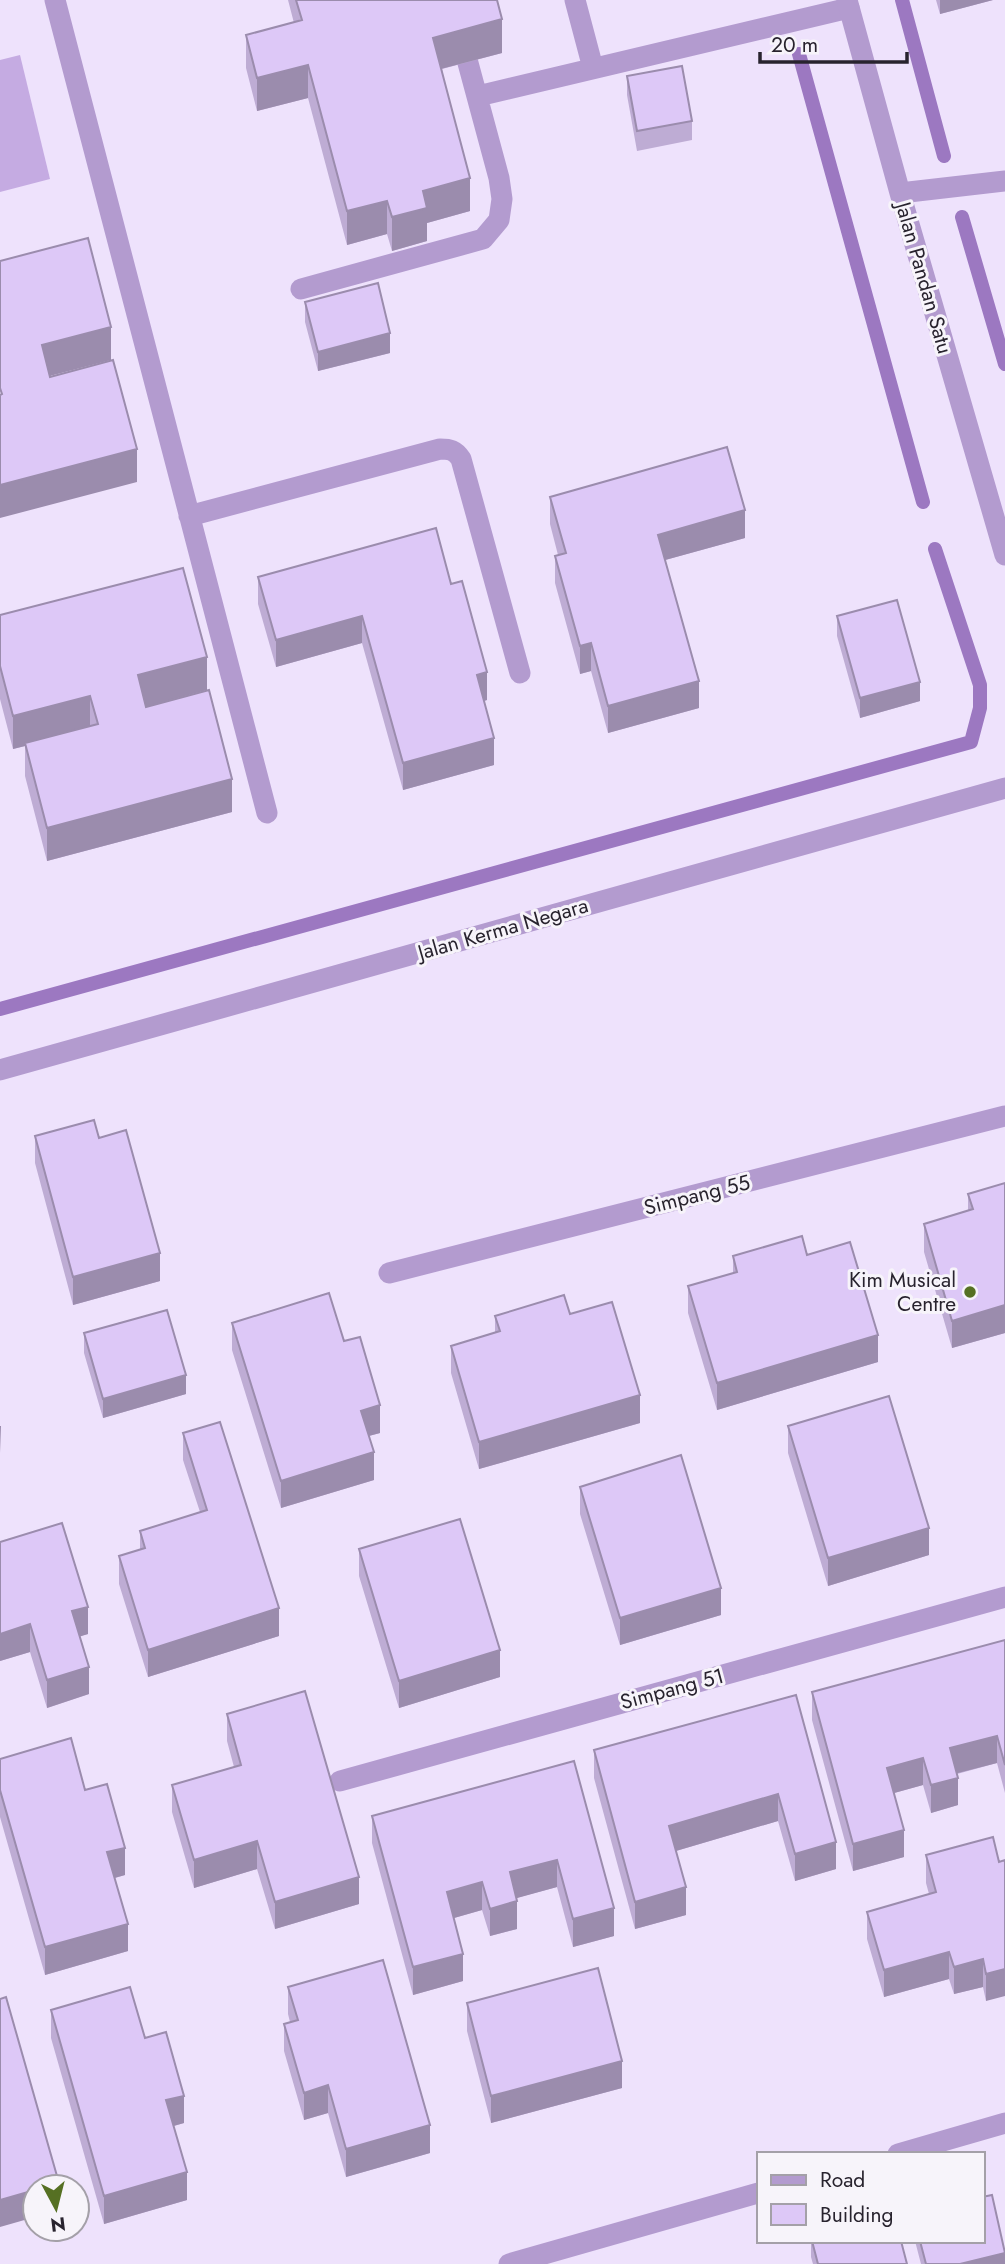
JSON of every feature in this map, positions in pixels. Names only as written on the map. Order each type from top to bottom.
[{"type":"street","points":[[55,0],[267,813]]},
{"type":"street","points":[[301,289],[483,239],[499,220],[502,199],[499,178],[452,0]]},
{"type":"street","points":[[575,0],[593,68]]},
{"type":"street","points":[[478,96],[848,4]]},
{"type":"street","name":"Jalan Pandan Satu","points":[[848,4],[1005,555]]},
{"type":"street","points":[[900,193],[1005,181]]},
{"type":"street","points":[[189,516],[440,450],[450,449],[457,452],[520,673]]},
{"type":"street","name":"Jalan Kerma Negara","points":[[0,1070],[1005,788]]},
{"type":"street","name":"Simpang 55","points":[[390,1273],[1005,1116]]},
{"type":"street","name":"Simpang 51","points":[[340,1781],[1005,1597]]},
{"type":"street","points":[[905,2152],[1005,2123]]},
{"type":"street","points":[[509,2264],[757,2193]]},
{"type":"shaded area","points":[[20,55],[50,179],[0,192],[0,60]]},
{"type":"building","points":[[296,0],[497,0],[502,19],[433,38],[470,178],[423,191],[427,208],[392,217],[387,201],[347,211],[308,65],[257,78],[246,35],[302,20]]},
{"type":"building","points":[[682,66],[692,121],[637,131],[627,76]]},
{"type":"building","points":[[88,238],[111,327],[42,345],[50,377],[113,360],[137,449],[0,485],[0,261]]},
{"type":"building","points":[[378,283],[390,333],[318,352],[305,302]]},
{"type":"building","points":[[727,447],[745,510],[658,535],[699,681],[608,706],[591,643],[580,646],[555,556],[566,553],[550,497]]},
{"type":"building","points":[[436,528],[451,584],[462,581],[487,672],[477,675],[494,738],[403,763],[362,616],[276,640],[258,577]]},
{"type":"building","points":[[183,568],[207,657],[138,675],[146,707],[209,690],[232,779],[47,828],[25,743],[98,724],[90,696],[13,716],[0,666],[0,615]]},
{"type":"building","points":[[897,600],[920,682],[860,698],[837,616]]},
{"type":"building","points":[[94,1120],[99,1138],[126,1130],[160,1253],[73,1277],[35,1136]]},
{"type":"building","name":"Kim Musical Centre","points":[[1005,1183],[1005,1305],[952,1321],[924,1224],[973,1209],[968,1194]]},
{"type":"building","points":[[802,1236],[807,1255],[850,1242],[878,1335],[717,1383],[688,1286],[737,1272],[733,1256]]},
{"type":"building","points":[[329,1293],[344,1341],[360,1337],[380,1405],[361,1411],[374,1452],[281,1481],[232,1323]]},
{"type":"building","points":[[564,1295],[570,1314],[612,1302],[640,1395],[479,1442],[451,1346],[500,1331],[495,1316]]},
{"type":"building","points":[[167,1310],[186,1375],[103,1399],[84,1333]]},
{"type":"building","points":[[889,1396],[929,1528],[828,1558],[788,1426]]},
{"type":"building","points":[[220,1422],[279,1608],[148,1650],[119,1556],[145,1548],[140,1531],[207,1510],[183,1433]]},
{"type":"building","points":[[681,1455],[721,1588],[620,1618],[580,1487]]},
{"type":"building","points":[[460,1519],[500,1650],[399,1681],[359,1549]]},
{"type":"building","points":[[62,1523],[88,1607],[72,1611],[89,1667],[47,1680],[30,1624],[0,1634],[0,1542]]},
{"type":"building","points":[[1005,1640],[1005,1765],[997,1736],[950,1748],[958,1778],[931,1785],[923,1758],[887,1768],[904,1830],[853,1844],[812,1692]]},
{"type":"building","points":[[305,1691],[359,1877],[275,1902],[257,1841],[194,1860],[172,1785],[241,1765],[227,1714]]},
{"type":"building","points":[[796,1695],[836,1842],[795,1854],[778,1794],[669,1826],[686,1887],[635,1902],[594,1750]]},
{"type":"building","points":[[71,1738],[85,1790],[107,1784],[125,1848],[107,1852],[128,1924],[45,1947],[0,1790],[0,1759]]},
{"type":"building","points":[[574,1761],[614,1908],[573,1919],[557,1860],[510,1872],[517,1901],[490,1909],[482,1882],[447,1892],[463,1954],[413,1967],[372,1816]]},
{"type":"building","points":[[993,1837],[999,1862],[1005,1860],[1005,1969],[986,1974],[983,1959],[954,1967],[949,1952],[884,1970],[867,1912],[936,1892],[926,1855]]},
{"type":"building","points":[[383,1960],[430,2125],[346,2149],[328,2085],[304,2093],[284,2024],[298,2020],[288,1987]]},
{"type":"building","points":[[598,1968],[622,2061],[491,2096],[467,2003]]},
{"type":"building","points":[[130,1987],[145,2038],[166,2032],[184,2096],[166,2100],[187,2172],[104,2196],[51,2010]]},
{"type":"building","points":[[6,1997],[56,2173],[21,2173],[21,2194],[0,2200],[0,1999]]},
{"type":"building","points":[[992,2195],[1005,2253],[960,2264],[926,2264],[921,2243],[984,2243],[984,2197]]},
{"type":"building","points":[[813,2243],[902,2243],[907,2264],[818,2264]]},
{"type":"waterway","points":[[902,0],[944,156]]},
{"type":"waterway","points":[[799,54],[923,502]]},
{"type":"waterway","points":[[962,217],[1005,364]]},
{"type":"waterway","points":[[0,1009],[971,742],[980,708],[980,685],[935,549]]},
{"type":"place","name":"Kim Musical Centre","points":[[970,1292]]}]
